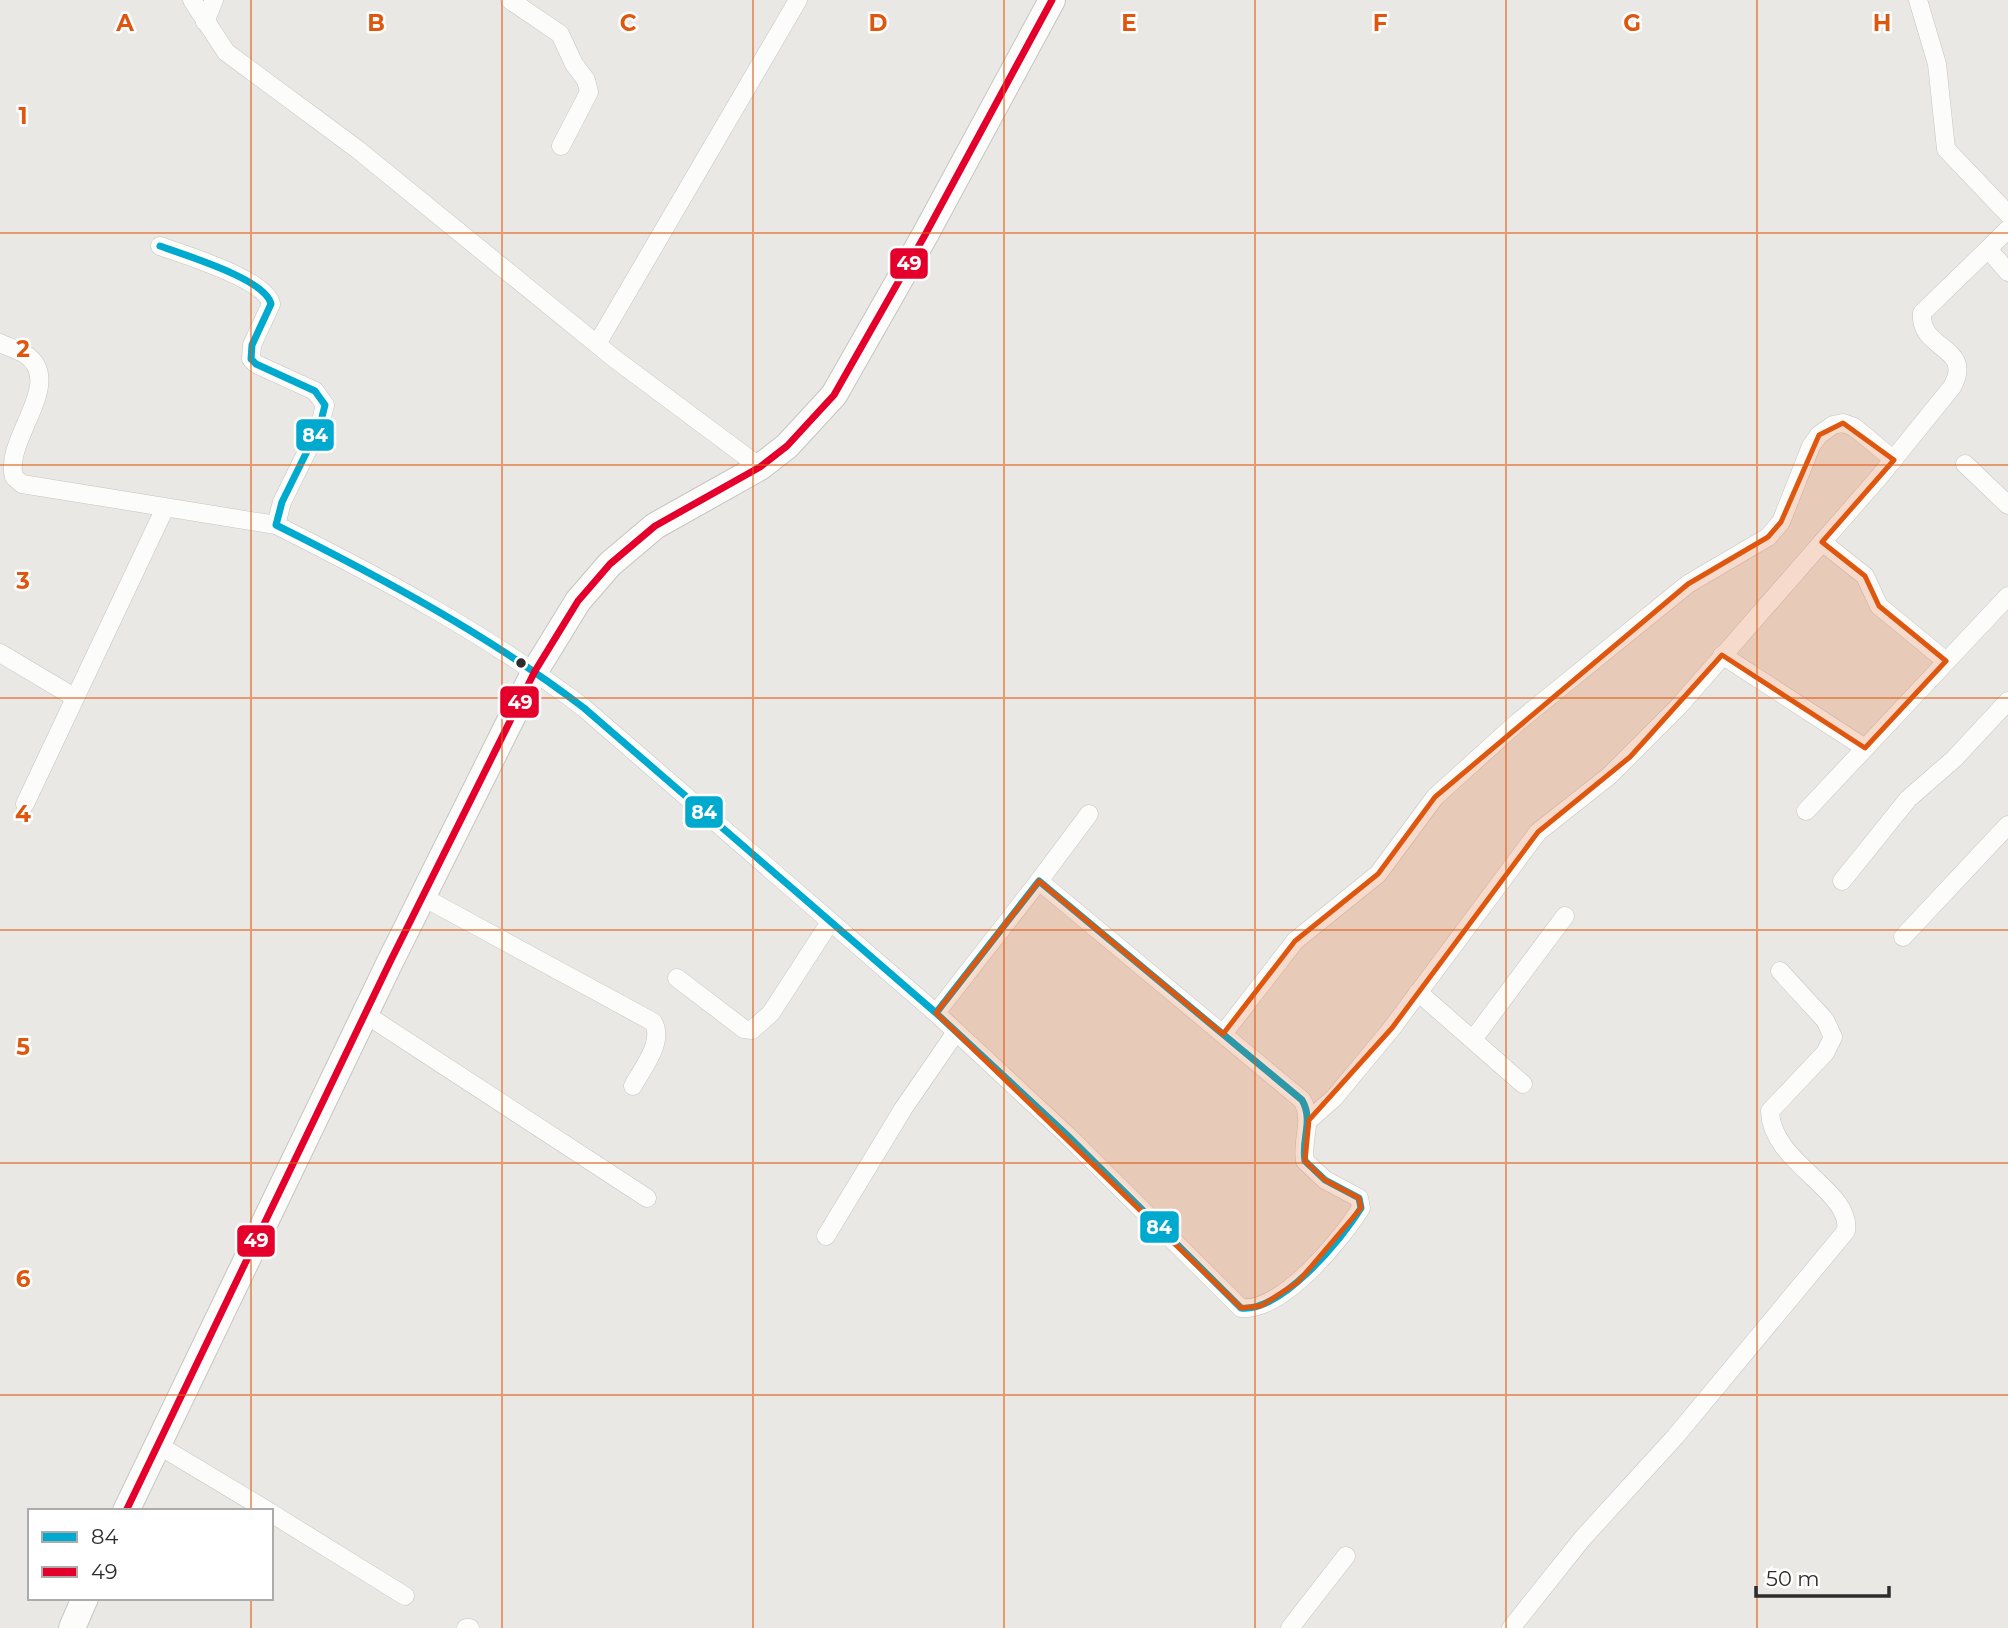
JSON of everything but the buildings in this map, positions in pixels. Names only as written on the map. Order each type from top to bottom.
[{"type":"main road","points":[[127,1509],[423,897],[536,671],[578,601],[610,564],[655,526],[760,467],[808,426],[834,395],[925,235],[1052,0]]},
{"type":"main road","points":[[72,1628],[84,1600]]},
{"type":"street","points":[[192,0],[226,52],[389,174],[597,344],[760,467]]},
{"type":"street","points":[[205,22],[214,0]]},
{"type":"street","points":[[510,0],[560,34],[574,64],[589,86],[561,146]]},
{"type":"street","points":[[597,344],[672,221],[798,0]]},
{"type":"street","points":[[1918,0],[1937,64],[1942,135],[1946,149],[2008,214]]},
{"type":"street","points":[[1309,1120],[1334,1098],[1360,1069],[1538,832],[1630,757],[1894,460],[1952,387],[1959,371],[1954,357],[1925,332],[1921,324],[1922,313],[2008,229]]},
{"type":"street","points":[[160,246],[221,269],[266,291],[271,303],[252,345],[251,359],[256,364],[314,391],[321,396],[325,405],[320,425],[282,502],[275,526]]},
{"type":"street","points":[[1988,250],[2008,272]]},
{"type":"street","points":[[0,343],[26,355],[36,365],[40,375],[36,399],[12,456],[14,477],[32,487],[275,526],[407,596],[536,671],[584,708],[936,1013],[1066,1134],[1241,1308],[1261,1306],[1298,1282],[1362,1209],[1362,1203],[1355,1195],[1325,1180],[1305,1161],[1304,1147],[1309,1120],[1302,1100],[1039,881]]},
{"type":"street","points":[[1223,1034],[1295,940],[1378,874],[1435,797],[1518,722],[1688,584],[1768,537],[1781,522],[1811,446],[1819,435],[1833,425],[1843,422],[1854,426],[1894,460]]},
{"type":"street","points":[[1965,464],[2008,505]]},
{"type":"street","points":[[25,804],[165,508]]},
{"type":"street","points":[[1822,541],[1864,576],[1879,606],[1946,660]]},
{"type":"street","points":[[1806,811],[2008,596]]},
{"type":"street","points":[[0,653],[74,697]]},
{"type":"street","points":[[1722,655],[1865,748]]},
{"type":"street","points":[[1842,881],[1908,799],[1954,759],[2008,701]]},
{"type":"street","points":[[936,1013],[1089,814]]},
{"type":"street","points":[[1903,937],[2008,825]]},
{"type":"street","points":[[423,897],[653,1022],[656,1028],[655,1044],[634,1086]]},
{"type":"street","points":[[1474,1038],[1565,916]]},
{"type":"street","points":[[677,978],[744,1029],[752,1030],[771,1013],[830,922]]},
{"type":"street","points":[[1511,1628],[1583,1539],[1675,1437],[1846,1231],[1848,1221],[1842,1208],[1786,1153],[1770,1124],[1770,1111],[1825,1053],[1833,1037],[1825,1020],[1780,971]]},
{"type":"street","points":[[1418,992],[1474,1038],[1523,1084]]},
{"type":"street","points":[[365,1014],[647,1198]]},
{"type":"street","points":[[826,1236],[903,1109],[956,1032]]},
{"type":"street","points":[[158,1444],[265,1509]]},
{"type":"street","points":[[273,1514],[405,1595]]},
{"type":"street","points":[[1290,1628],[1346,1556]]},
{"type":"highlighted area","points":[[1843,423],[1894,460],[1822,542],[1865,576],[1879,606],[1946,661],[1865,748],[1722,655],[1630,757],[1538,832],[1392,1028],[1309,1120],[1305,1161],[1325,1180],[1359,1198],[1361,1208],[1298,1282],[1261,1306],[1241,1308],[936,1013],[1039,881],[1223,1034],[1295,941],[1378,874],[1435,797],[1688,584],[1768,537],[1781,522],[1819,435]]},
{"type":"transit line","name":"49","points":[[127,1509],[390,962],[535,671],[578,601],[610,564],[655,526],[760,467],[787,446],[834,395],[925,235],[1052,0]]},
{"type":"transit line","name":"84","points":[[160,246],[223,269],[266,295],[271,304],[252,345],[251,359],[256,364],[315,391],[325,405],[320,425],[282,502],[276,525],[435,609],[511,656],[584,708],[936,1013],[1066,1134],[1241,1308],[1257,1306],[1292,1287],[1340,1238],[1361,1208],[1359,1198],[1325,1180],[1305,1161],[1307,1115],[1302,1100],[1039,881],[936,1013]]}]
